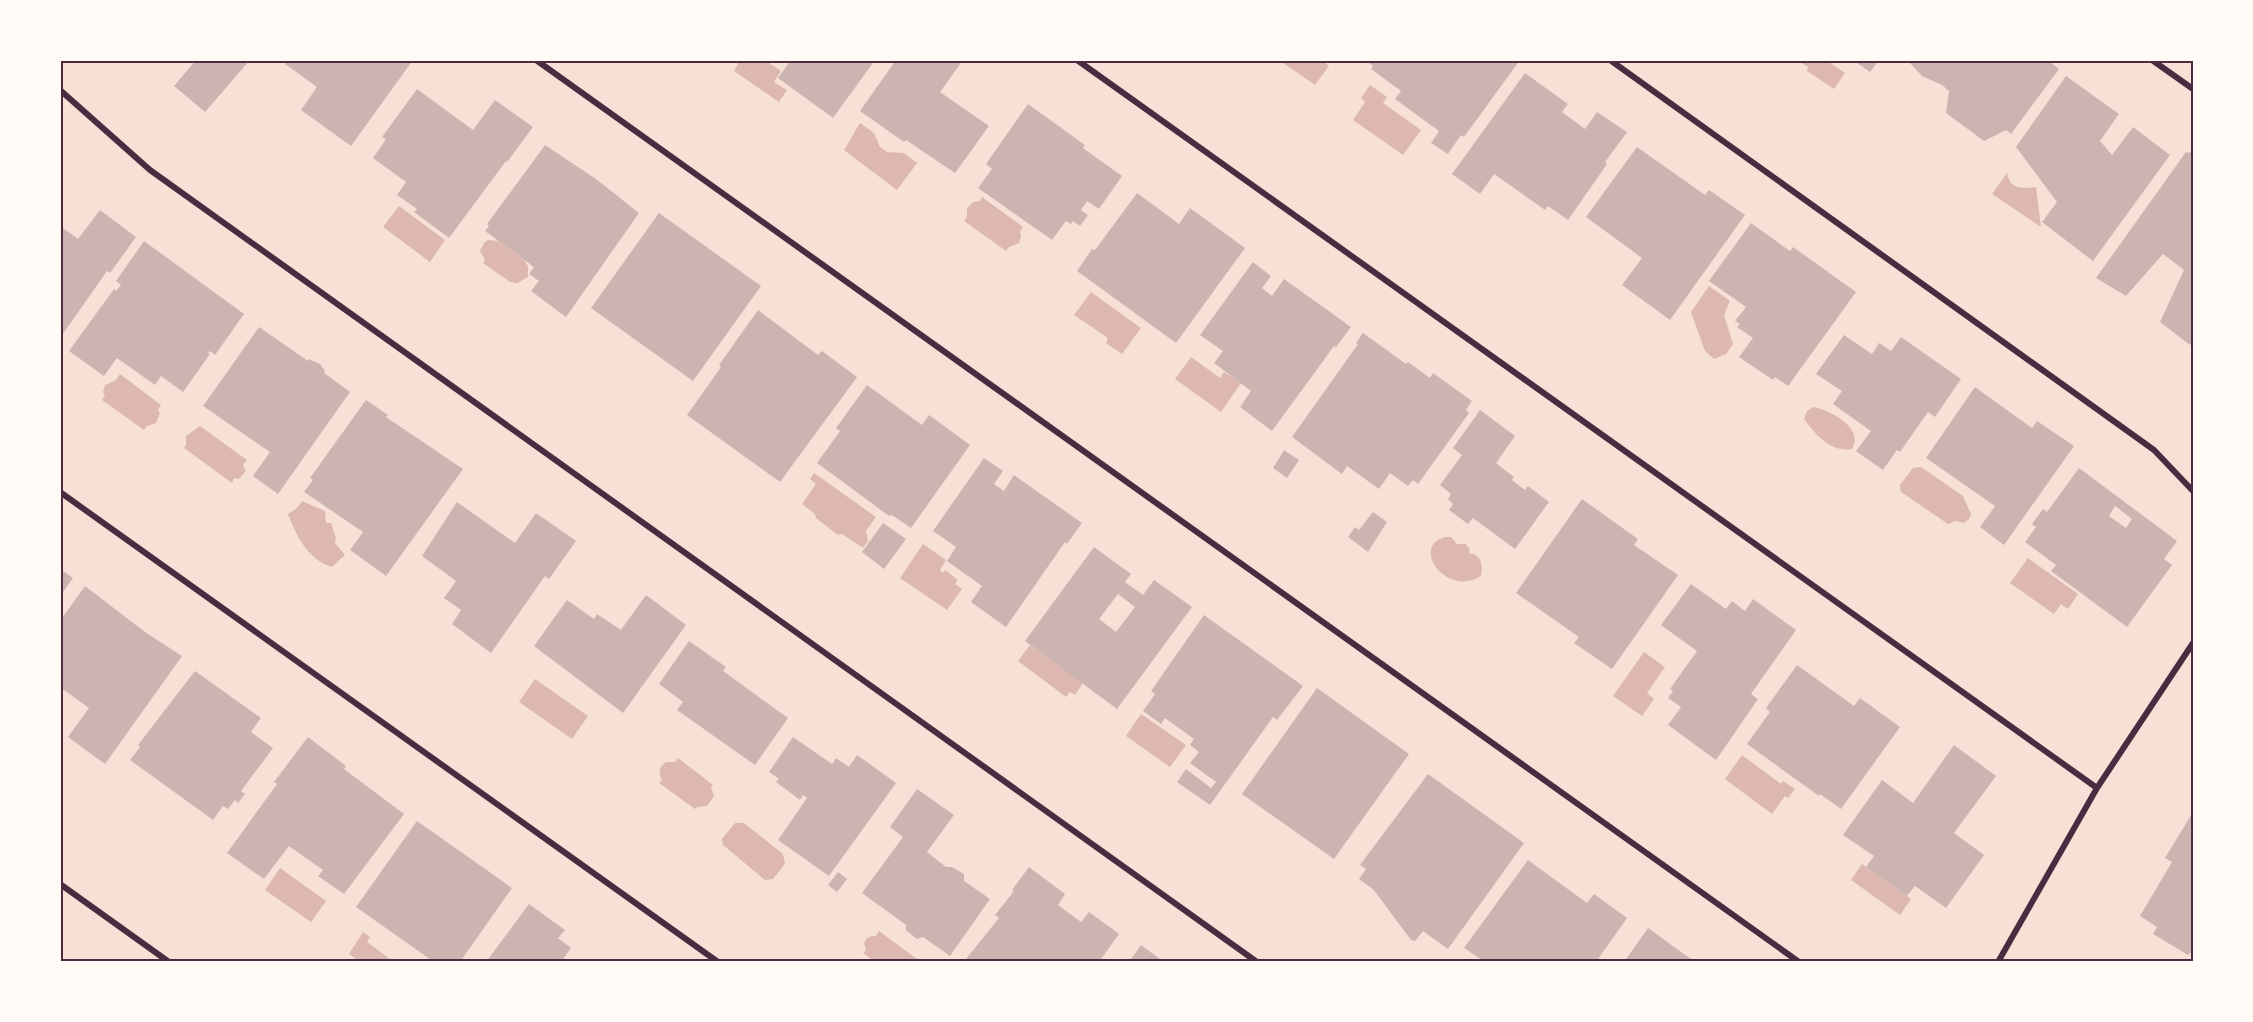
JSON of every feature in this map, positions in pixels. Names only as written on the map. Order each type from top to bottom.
[{"type":"street","points":[[536,60],[1799,962]]},
{"type":"street","points":[[1077,60],[2097,788]]},
{"type":"street","points":[[1610,60],[2154,450],[2193,491]]},
{"type":"street","points":[[2152,60],[2193,89]]},
{"type":"street","points":[[60,90],[150,170],[1257,962]]},
{"type":"street","points":[[60,492],[718,962]]},
{"type":"street","points":[[1998,962],[2097,788],[2193,643]]},
{"type":"street","points":[[60,884],[169,962]]},
{"type":"shaded area","points":[[732,60],[765,60],[781,71],[774,82],[787,90],[779,102],[734,71],[738,64]]},
{"type":"shaded area","points":[[1279,60],[1321,60],[1329,66],[1315,85]]},
{"type":"shaded area","points":[[1797,60],[1826,60],[1845,73],[1834,89],[1807,71],[1808,67]]},
{"type":"shaded area","points":[[1370,85],[1387,97],[1383,103],[1421,130],[1403,155],[1353,120],[1365,102],[1361,98]]},
{"type":"shaded area","points":[[860,123],[874,133],[880,147],[887,152],[904,153],[917,163],[897,190],[844,150]]},
{"type":"shaded area","points":[[2007,173],[2008,178],[2017,187],[2036,187],[2041,227],[1992,194]]},
{"type":"shaded area","points":[[982,197],[1023,227],[1020,231],[1019,243],[1009,247],[1006,251],[964,221],[967,217],[967,208],[973,202],[980,201]]},
{"type":"shaded area","points":[[399,206],[445,240],[430,262],[383,227]]},
{"type":"shaded area","points":[[488,240],[499,241],[524,260],[528,266],[528,277],[517,283],[510,282],[483,263],[485,260],[480,251]]},
{"type":"shaded area","points":[[1709,286],[1730,301],[1724,315],[1733,344],[1726,354],[1714,359],[1705,351],[1691,312]]},
{"type":"shaded area","points":[[1091,292],[1141,328],[1122,354],[1106,343],[1108,338],[1074,315]]},
{"type":"shaded area","points":[[1191,357],[1220,378],[1224,372],[1241,383],[1221,412],[1175,379]]},
{"type":"shaded area","points":[[120,374],[161,405],[156,423],[147,426],[144,430],[102,400],[105,395],[103,392],[105,385],[116,380]]},
{"type":"shaded area","points":[[1813,407],[1836,416],[1850,427],[1855,441],[1852,449],[1830,445],[1813,431],[1804,419],[1807,411]]},
{"type":"shaded area","points":[[200,426],[247,460],[243,465],[246,471],[239,479],[234,478],[232,483],[184,448],[186,436]]},
{"type":"shaded area","points":[[1921,467],[1963,496],[1971,514],[1969,519],[1964,523],[1956,521],[1948,524],[1901,492],[1900,485],[1913,468]]},
{"type":"shaded area","points":[[814,473],[876,517],[866,531],[868,541],[863,548],[842,534],[838,535],[802,504],[816,484],[810,479]]},
{"type":"shaded area","points":[[302,501],[325,511],[326,523],[331,523],[336,538],[335,543],[345,555],[332,567],[316,559],[310,553],[295,530],[288,514]]},
{"type":"shaded area","points":[[1451,537],[1457,544],[1466,544],[1470,550],[1469,553],[1479,558],[1482,568],[1481,576],[1468,581],[1456,580],[1445,576],[1437,568],[1432,559],[1431,550],[1435,542]]},
{"type":"shaded area","points":[[923,544],[946,560],[940,570],[943,573],[945,570],[958,580],[955,584],[962,589],[947,610],[900,578]]},
{"type":"shaded area","points":[[2028,558],[2078,594],[2068,609],[2061,604],[2054,614],[2010,583]]},
{"type":"shaded area","points":[[1030,645],[1083,683],[1075,695],[1070,692],[1066,697],[1018,661]]},
{"type":"shaded area","points":[[1644,652],[1665,667],[1647,693],[1654,699],[1642,716],[1613,696]]},
{"type":"shaded area","points":[[535,679],[588,716],[572,739],[519,702]]},
{"type":"shaded area","points":[[1141,714],[1186,745],[1170,767],[1126,736]]},
{"type":"shaded area","points":[[1742,755],[1781,784],[1783,781],[1795,789],[1788,798],[1785,796],[1772,814],[1725,779]]},
{"type":"shaded area","points":[[678,758],[713,785],[711,788],[714,796],[707,806],[695,809],[659,783],[662,780],[660,770],[662,766],[666,762],[675,762]]},
{"type":"shaded area","points":[[735,823],[744,823],[783,854],[785,864],[773,879],[765,880],[723,845],[722,839]]},
{"type":"shaded area","points":[[1862,864],[1911,899],[1900,915],[1851,880]]},
{"type":"shaded area","points":[[280,868],[326,901],[311,922],[265,890]]},
{"type":"shaded area","points":[[879,931],[921,962],[875,962],[863,953],[866,950],[864,943],[868,937],[876,936]]},
{"type":"shaded area","points":[[363,932],[370,937],[367,942],[394,962],[360,962],[349,954]]},
{"type":"building","points":[[196,60],[250,60],[205,112],[174,86]]},
{"type":"building","points":[[284,60],[413,60],[351,146],[301,110],[317,87],[285,64],[287,62]]},
{"type":"building","points":[[791,60],[875,60],[833,118],[778,78]]},
{"type":"building","points":[[896,60],[963,60],[940,92],[989,126],[955,173],[906,140],[904,142],[860,111]]},
{"type":"building","points":[[1368,60],[1520,60],[1464,137],[1461,135],[1448,154],[1431,143],[1439,131],[1395,99],[1401,91],[1371,69],[1373,66],[1367,62]]},
{"type":"building","points":[[1853,60],[1879,60],[1870,72]]},
{"type":"building","points":[[1907,60],[2047,60],[2059,69],[2011,134],[2006,130],[1984,141],[1946,113],[1949,91],[1942,85],[1922,76]]},
{"type":"building","points":[[1525,73],[1568,104],[1562,112],[1585,129],[1597,112],[1627,132],[1568,220],[1548,206],[1545,210],[1494,174],[1480,194],[1452,174]]},
{"type":"building","points":[[2066,76],[2119,114],[2100,141],[2112,155],[2133,127],[2170,155],[2093,261],[2042,222],[2057,202],[2016,147]]},
{"type":"building","points":[[417,89],[473,130],[495,100],[533,127],[449,238],[414,212],[417,209],[397,195],[406,182],[373,158],[386,139],[382,137]]},
{"type":"building","points":[[1028,104],[1085,145],[1083,148],[1122,176],[1099,209],[1087,201],[1081,210],[1088,215],[1080,226],[1073,221],[1071,224],[1066,221],[1052,240],[978,188],[992,169],[986,164]]},
{"type":"building","points":[[545,145],[596,179],[639,213],[566,317],[531,291],[539,281],[529,274],[534,267],[485,231],[489,226],[487,224]]},
{"type":"building","points":[[1637,147],[1705,195],[1709,190],[1745,215],[1670,320],[1622,285],[1642,258],[1586,217]]},
{"type":"building","points":[[2186,152],[2193,153],[2193,341],[2190,345],[2160,322],[2184,270],[2163,254],[2126,296],[2096,278]]},
{"type":"building","points":[[1137,193],[1179,224],[1190,208],[1245,248],[1176,343],[1077,271]]},
{"type":"building","points":[[100,210],[136,237],[110,273],[107,271],[60,338],[60,226],[78,239]]},
{"type":"building","points":[[659,213],[761,286],[693,381],[591,308]]},
{"type":"building","points":[[1751,223],[1790,251],[1793,247],[1856,292],[1788,386],[1775,377],[1773,380],[1739,357],[1753,338],[1737,327],[1740,324],[1735,321],[1746,307],[1709,281]]},
{"type":"building","points":[[144,241],[244,314],[215,355],[210,351],[208,353],[210,354],[183,392],[161,376],[155,385],[117,358],[104,376],[69,351],[114,289],[116,291],[121,285],[116,281]]},
{"type":"building","points":[[1253,262],[1271,276],[1262,288],[1272,296],[1284,279],[1351,327],[1336,347],[1334,346],[1272,431],[1240,407],[1251,391],[1214,363],[1223,351],[1200,335]]},
{"type":"building","points":[[758,310],[818,355],[822,351],[857,377],[780,482],[687,415]]},
{"type":"building","points":[[259,327],[308,361],[309,359],[320,364],[324,373],[350,392],[278,494],[253,476],[270,452],[203,406]]},
{"type":"building","points":[[1363,333],[1406,364],[1408,362],[1430,378],[1433,373],[1472,401],[1466,410],[1469,413],[1418,484],[1413,480],[1408,486],[1390,473],[1379,489],[1347,466],[1342,474],[1292,437],[1358,344],[1356,343]]},
{"type":"building","points":[[1844,335],[1872,354],[1879,343],[1891,351],[1901,337],[1961,379],[1935,417],[1928,412],[1900,452],[1897,450],[1883,470],[1856,451],[1871,431],[1833,404],[1842,391],[1816,374]]},
{"type":"building","points":[[867,385],[922,425],[929,415],[970,445],[911,528],[892,515],[889,516],[817,463],[840,431],[836,428]]},
{"type":"building","points":[[1975,387],[2032,428],[2037,421],[2074,446],[2004,545],[1980,527],[1995,506],[1926,458]]},
{"type":"building","points":[[366,400],[388,415],[386,417],[463,469],[386,576],[350,550],[363,532],[304,492],[313,480],[310,478]]},
{"type":"building","points":[[1480,410],[1515,436],[1496,463],[1514,477],[1512,480],[1525,490],[1528,486],[1549,502],[1515,549],[1473,518],[1468,524],[1449,510],[1453,504],[1448,499],[1451,494],[1440,485],[1462,455],[1453,448]]},
{"type":"building","points":[[1284,450],[1299,460],[1287,478],[1273,468]]},
{"type":"building","points":[[984,458],[1003,471],[994,484],[1004,491],[1014,475],[1082,523],[1067,544],[1065,542],[1006,627],[971,602],[982,586],[947,561],[956,547],[933,531]]},
{"type":"building","points":[[2079,468],[2177,541],[2164,559],[2172,565],[2127,627],[2051,571],[2056,565],[2025,542],[2036,527],[2032,524],[2043,509],[2047,512]],"holes":[[[2115,506],[2132,519],[2126,528],[2109,516]]]},
{"type":"building","points":[[1582,499],[1638,539],[1634,545],[1678,575],[1612,669],[1574,643],[1579,637],[1516,593]]},
{"type":"building","points":[[457,502],[515,543],[536,513],[576,541],[549,579],[545,576],[491,653],[452,624],[461,610],[444,598],[456,581],[422,556]]},
{"type":"building","points":[[1373,512],[1387,522],[1368,552],[1348,537],[1355,527],[1359,530]]},
{"type":"building","points":[[883,523],[906,539],[884,569],[862,552]]},
{"type":"building","points":[[1094,547],[1131,574],[1125,582],[1143,595],[1154,580],[1192,607],[1117,709],[1025,641]],"holes":[[[1118,594],[1135,607],[1116,632],[1099,619]]]},
{"type":"building","points":[[60,569],[73,578],[60,596]]},
{"type":"building","points":[[1691,584],[1726,609],[1732,601],[1745,611],[1753,599],[1796,630],[1751,694],[1758,699],[1716,760],[1668,725],[1681,707],[1668,698],[1673,691],[1670,689],[1697,651],[1661,625]]},
{"type":"building","points":[[85,586],[145,632],[182,656],[105,764],[68,737],[89,708],[60,687],[60,621]]},
{"type":"building","points":[[646,595],[686,625],[623,713],[534,646],[567,600],[594,619],[597,614],[621,630]]},
{"type":"building","points":[[1204,615],[1303,686],[1277,720],[1273,717],[1210,805],[1177,782],[1186,769],[1211,788],[1216,782],[1190,763],[1199,752],[1190,745],[1194,739],[1165,718],[1161,724],[1143,711],[1155,694],[1151,691]]},
{"type":"building","points":[[689,641],[726,667],[723,671],[788,718],[755,765],[677,710],[683,702],[659,684]]},
{"type":"building","points":[[1797,665],[1854,706],[1860,698],[1900,727],[1841,809],[1820,794],[1819,796],[1747,744],[1770,712],[1766,708]]},
{"type":"building","points":[[195,671],[261,718],[251,732],[273,748],[241,791],[245,794],[238,803],[235,800],[228,809],[223,806],[213,820],[130,760],[140,747],[138,745]]},
{"type":"building","points":[[1317,688],[1409,754],[1334,859],[1242,794]]},
{"type":"building","points":[[308,737],[346,766],[344,769],[404,814],[344,894],[318,876],[323,870],[289,846],[264,879],[227,853],[277,784],[274,782]]},
{"type":"building","points":[[793,737],[832,764],[836,758],[849,767],[857,755],[896,783],[829,876],[778,840],[807,798],[803,795],[800,800],[776,782],[779,779],[769,772]]},
{"type":"building","points":[[1954,745],[1996,776],[1954,833],[1984,855],[1946,908],[1915,886],[1907,896],[1866,867],[1874,856],[1843,835],[1882,780],[1913,803]]},
{"type":"building","points":[[1428,774],[1524,843],[1448,949],[1423,931],[1415,941],[1411,940],[1373,889],[1359,879],[1366,869],[1360,865]]},
{"type":"building","points":[[917,789],[954,815],[927,852],[946,867],[952,867],[964,874],[964,881],[990,899],[950,956],[923,937],[917,939],[906,930],[906,925],[862,893],[903,837],[890,827]]},
{"type":"building","points":[[2193,812],[2193,950],[2188,955],[2153,934],[2157,927],[2140,916],[2172,862],[2165,858]]},
{"type":"building","points":[[417,821],[512,888],[460,962],[434,962],[356,907]]},
{"type":"building","points":[[1528,860],[1587,903],[1594,894],[1627,918],[1596,962],[1485,962],[1464,948]]},
{"type":"building","points":[[1029,867],[1065,894],[1058,905],[1081,922],[1089,912],[1119,934],[1099,962],[970,962],[966,959],[999,918],[995,915]]},
{"type":"building","points":[[838,872],[847,879],[837,892],[828,885]]},
{"type":"building","points":[[529,904],[565,930],[558,938],[571,948],[561,962],[486,962]]},
{"type":"building","points":[[1648,928],[1695,962],[1624,962]]},
{"type":"building","points":[[1141,945],[1164,962],[1129,962]]}]
